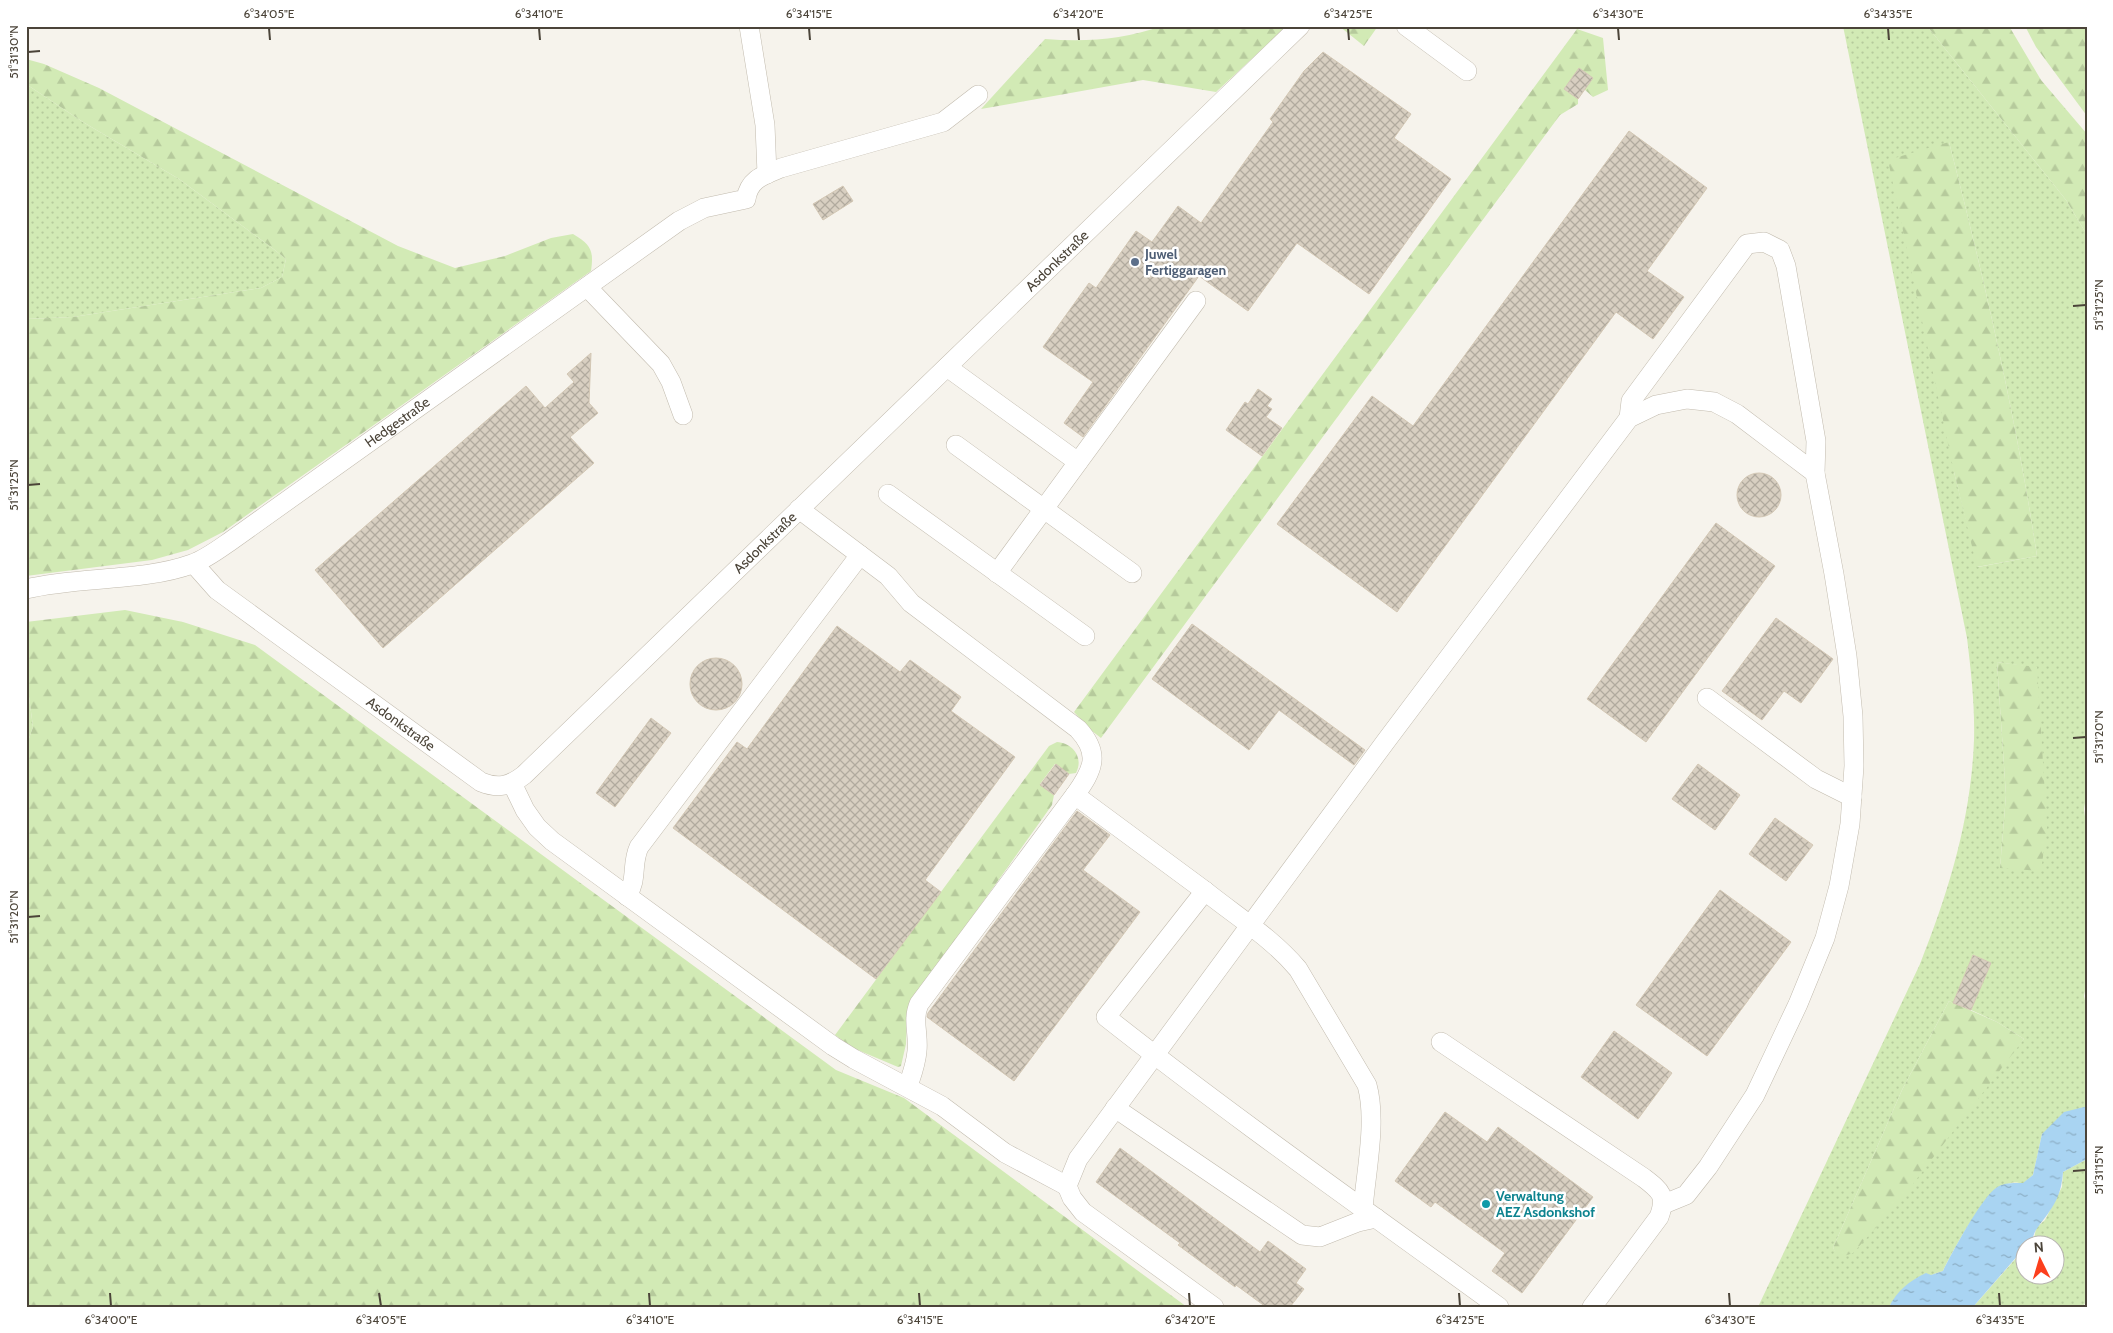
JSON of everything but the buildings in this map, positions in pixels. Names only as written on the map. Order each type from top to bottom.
[{"type":"street","points":[[749,26],[765,125],[767,174],[802,162],[943,122],[978,95]]},
{"type":"street","name":"Asdonkstraße","points":[[194,564],[217,590],[481,782],[497,786],[512,783],[524,775],[1300,26]]},
{"type":"street","points":[[1406,26],[1467,71]]},
{"type":"street","name":"Hedgestraße","points":[[26,589],[82,579],[154,573],[194,564],[232,540],[679,221],[704,208],[746,198],[747,189],[752,183],[759,177],[767,174]]},
{"type":"street","points":[[1629,418],[1631,401],[1747,244],[1764,242],[1780,250],[1786,266],[1816,441],[1815,474],[1847,656],[1853,716],[1850,824],[1839,886],[1825,938],[1798,1004],[1755,1095],[1708,1167],[1686,1195],[1664,1204]]},
{"type":"street","points":[[587,287],[662,364],[683,414]]},
{"type":"street","points":[[997,573],[1196,300]]},
{"type":"street","points":[[946,367],[1078,462]]},
{"type":"street","points":[[1067,1186],[1078,1159],[1115,1108],[1629,418],[1656,404],[1687,399],[1714,402],[1737,414],[1815,474]]},
{"type":"street","points":[[956,445],[1132,573]]},
{"type":"street","points":[[888,494],[1085,636]]},
{"type":"street","points":[[799,509],[894,582],[911,603],[1078,729],[1086,738],[1091,749],[1093,761],[1085,781],[919,1004],[915,1018],[918,1051],[908,1086]]},
{"type":"street","points":[[627,896],[635,879],[636,854],[639,847],[860,556]]},
{"type":"street","points":[[1707,698],[1816,779],[1852,797]]},
{"type":"street","points":[[512,783],[525,810],[537,827],[552,841],[833,1046],[942,1106],[1005,1153],[1067,1186],[1072,1198],[1083,1212],[1214,1307]]},
{"type":"street","points":[[1074,795],[1205,891],[1276,946],[1298,969],[1367,1085],[1371,1100],[1370,1213]]},
{"type":"street","points":[[1205,891],[1106,1017],[1155,1056],[1499,1307]]},
{"type":"street","points":[[1440,1042],[1644,1178],[1656,1187],[1662,1196],[1664,1204],[1659,1217],[1592,1307]]},
{"type":"street","points":[[1115,1108],[1302,1235],[1320,1237],[1358,1222],[1370,1213]]},
{"type":"green space","points":[[1162,26],[1287,26],[1216,92],[1143,80],[981,109],[1045,39],[1104,39],[1147,31]]},
{"type":"green space","points":[[1339,26],[1378,26],[1364,46]]},
{"type":"green space","points":[[1843,26],[1927,26],[2066,200],[2087,235],[2087,791],[2084,809],[2087,832],[2087,981],[2084,996],[2087,1009],[2087,1107],[2084,1107],[2042,1134],[2033,1175],[2023,1184],[2011,1183],[2001,1187],[1991,1195],[1972,1220],[1943,1271],[1929,1276],[1905,1290],[1898,1295],[1889,1307],[1758,1307],[1920,964],[1949,882],[1963,826],[1972,769],[1974,714],[1967,638]],"holes":[[[1949,142],[1998,348],[2029,504],[2037,556],[1978,567],[1954,472]],[[1997,662],[2037,668],[2000,868],[2006,795]],[[1973,955],[1991,963],[1971,1010],[1997,1022],[2024,1039],[1838,1255],[1833,1248],[1902,1090],[1949,1001],[1953,1003]]]},
{"type":"green space","points":[[1927,26],[2009,26],[2041,80],[2087,134],[2087,235],[2066,200]]},
{"type":"green space","points":[[2025,26],[2087,26],[2087,116],[2036,47]]},
{"type":"green space","points":[[1577,29],[1603,38],[1608,90],[1593,97],[1584,89],[1593,78],[1579,68],[1564,89],[1578,99],[1578,104],[1560,115],[1101,738],[1074,712]]},
{"type":"green space","points":[[26,59],[44,64],[99,88],[398,246],[455,268],[505,256],[551,238],[573,234],[584,241],[590,249],[592,258],[591,271],[223,532],[188,550],[152,560],[26,576],[26,319],[73,317],[261,288],[282,277],[286,259],[179,179],[83,122],[26,84]]},
{"type":"green space","points":[[26,84],[83,122],[179,179],[271,247],[286,259],[282,277],[261,288],[73,317],[26,319]]},
{"type":"green space","points":[[1949,142],[1998,348],[2029,504],[2037,556],[1977,567],[1954,472],[1888,160]]},
{"type":"green space","points":[[125,610],[183,622],[255,645],[836,1070],[904,1098],[1187,1307],[26,1307],[26,747],[33,727],[26,674],[26,622]]},
{"type":"green space","points":[[1997,662],[2037,667],[2047,827],[2041,871],[2000,868],[2006,795]]},
{"type":"green space","points":[[26,674],[33,727],[26,747]]},
{"type":"green space","points":[[1057,742],[1068,745],[1076,752],[1079,762],[1076,773],[1069,774],[1055,764],[1040,784],[1054,795],[1052,805],[910,1004],[907,1015],[906,1044],[901,1066],[898,1067],[853,1048],[835,1035],[1049,746]]},
{"type":"green space","points":[[1949,1001],[1997,1022],[2024,1039],[1899,1202],[1853,1253],[1844,1256],[1837,1255],[1833,1248],[1902,1090]]},
{"type":"green space","points":[[2087,1159],[2087,1301],[2082,1307],[1973,1307],[2016,1258],[2016,1286],[2066,1286],[2066,1236],[2035,1236],[2036,1228],[2045,1220],[2062,1187],[2063,1172]]},
{"type":"water","points":[[2087,1107],[2087,1159],[2063,1172],[2058,1196],[2048,1214],[2033,1236],[2016,1236],[2016,1258],[1973,1307],[1889,1307],[1900,1291],[1914,1279],[1926,1273],[1931,1275],[1943,1271],[1967,1226],[1990,1193],[2002,1185],[2023,1183],[2033,1175],[2042,1134],[2064,1112]]},
{"type":"place","name":"Juwel Fertiggaragen","points":[[1135,262]]},
{"type":"place","name":"Verwaltung AEZ Asdonkshof","points":[[1486,1204]]}]
